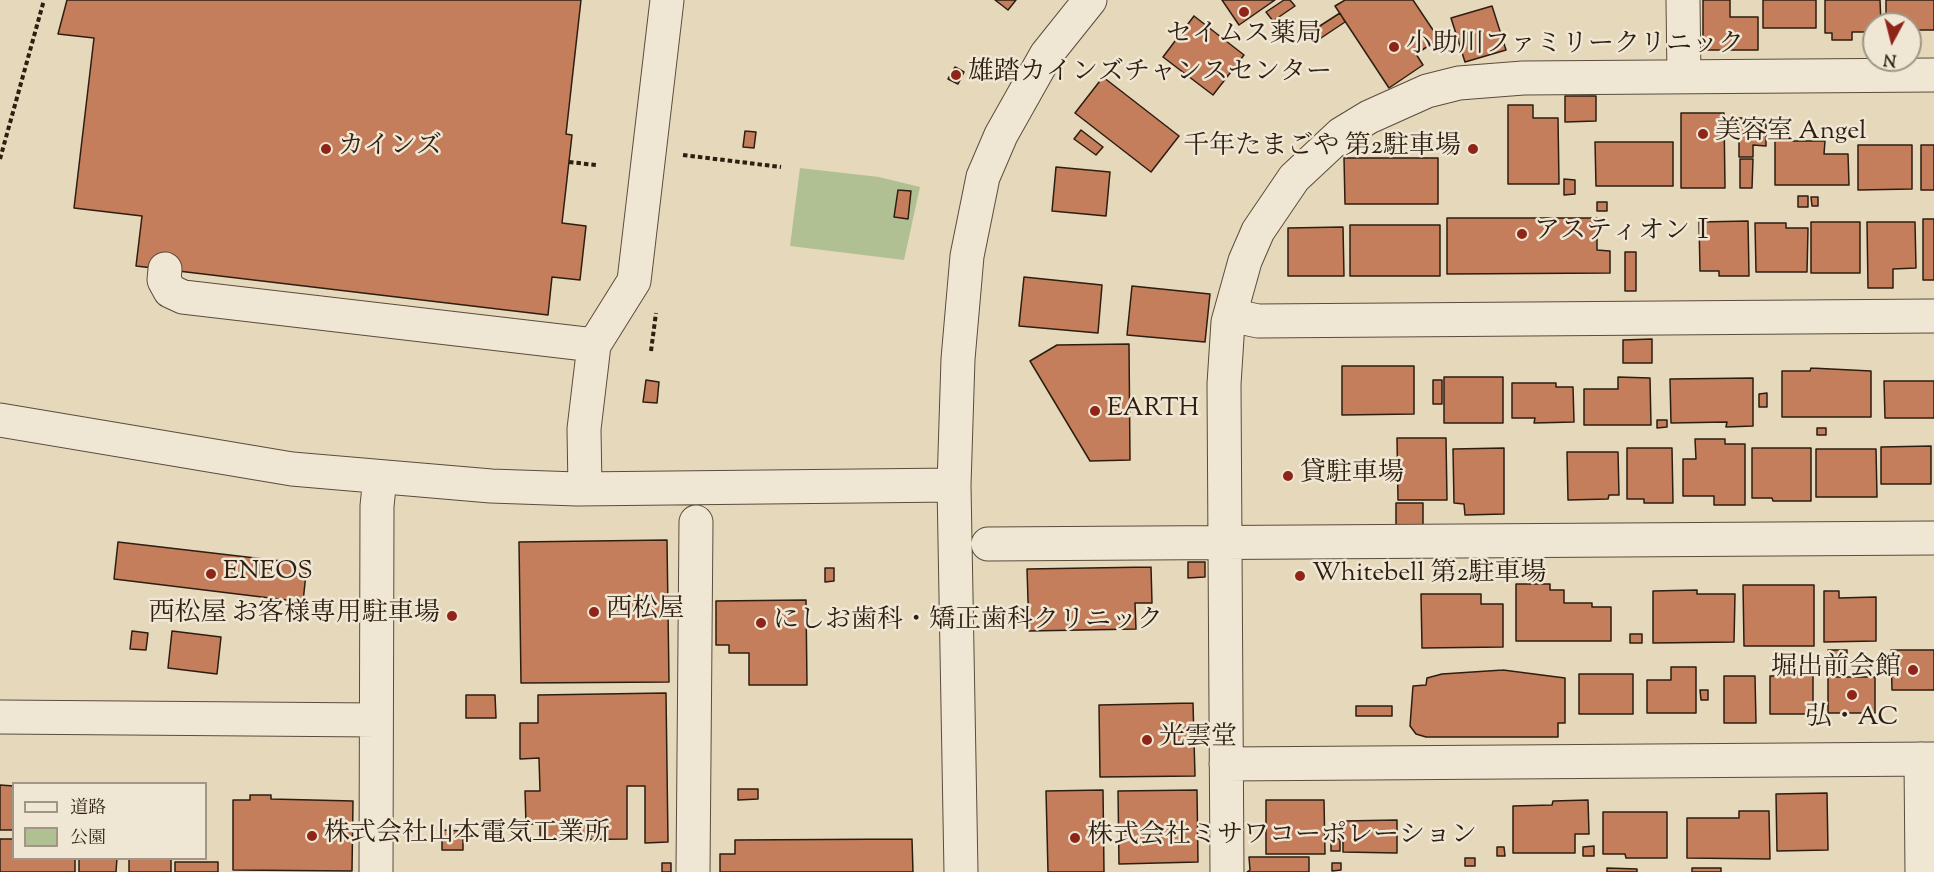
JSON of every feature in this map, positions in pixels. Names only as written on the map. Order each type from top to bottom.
[{"type":"street","points":[[585,489],[584,429],[594,345],[634,281],[667,0]]},
{"type":"street","points":[[961,872],[954,485],[967,256],[983,177],[1022,95],[1046,56],[1090,0]]},
{"type":"street","points":[[1683,0],[1684,77]]},
{"type":"street","points":[[1227,872],[1224,384],[1230,315],[1245,261],[1274,204],[1316,155],[1341,134],[1368,117],[1427,90],[1481,80],[1934,75]]},
{"type":"street","points":[[165,269],[164,280],[170,291],[183,297],[594,345]]},
{"type":"street","points":[[1230,315],[1258,321],[1934,316]]},
{"type":"street","points":[[0,420],[292,469],[502,487],[585,489],[954,485]]},
{"type":"street","points":[[376,872],[377,506],[380,477]]},
{"type":"street","points":[[693,872],[696,522]]},
{"type":"street","points":[[988,544],[1934,538]]},
{"type":"street","points":[[0,717],[376,720]]},
{"type":"street","points":[[1226,764],[1928,759],[1922,872]]},
{"type":"path","points":[[0,159],[44,0]]},
{"type":"path","points":[[675,154],[781,167]]},
{"type":"path","points":[[569,162],[596,165]]},
{"type":"path","points":[[651,351],[656,310]]},
{"type":"green space","points":[[800,168],[879,177],[920,187],[904,260],[790,246]]},
{"type":"building","name":"カインズ","points":[[67,0],[581,0],[566,134],[572,135],[562,223],[586,226],[580,280],[552,277],[548,315],[136,266],[142,216],[74,208],[94,38],[58,34]]},
{"type":"building","points":[[995,0],[1016,0],[1008,10]]},
{"type":"building","name":"セイムス薬局","points":[[1222,0],[1275,0],[1239,25]]},
{"type":"building","points":[[1284,0],[1290,0],[1295,6],[1273,21],[1266,12]]},
{"type":"building","name":"小助川ファミリークリニック","points":[[1345,0],[1413,0],[1439,39],[1416,54],[1423,65],[1389,88],[1335,6]]},
{"type":"building","points":[[1703,0],[1730,0],[1730,17],[1758,17],[1758,50],[1703,50]]},
{"type":"building","points":[[1763,0],[1816,0],[1816,28],[1763,28]]},
{"type":"building","points":[[1825,0],[1880,0],[1880,12],[1862,12],[1862,32],[1852,32],[1852,40],[1832,40],[1832,33],[1825,33]]},
{"type":"building","points":[[1886,0],[1934,0],[1934,30],[1922,30],[1922,12],[1886,12]]},
{"type":"building","points":[[1492,6],[1506,50],[1465,62],[1451,18]]},
{"type":"building","points":[[1340,13],[1345,22],[1318,40],[1312,31]]},
{"type":"building","points":[[1194,16],[1244,55],[1213,95],[1163,57]]},
{"type":"building","name":"雄踏カインズチャンスセンター","points":[[955,67],[964,72],[958,84],[948,79]]},
{"type":"building","points":[[1103,77],[1179,136],[1151,172],[1075,113]]},
{"type":"building","points":[[1565,96],[1596,96],[1596,121],[1565,122]]},
{"type":"building","points":[[1508,105],[1533,105],[1533,118],[1558,118],[1559,184],[1508,184]]},
{"type":"building","points":[[1681,113],[1724,113],[1725,188],[1681,188]]},
{"type":"building","points":[[1739,118],[1766,118],[1766,146],[1753,145],[1753,157],[1739,157]]},
{"type":"building","points":[[1081,130],[1103,147],[1096,155],[1074,139]]},
{"type":"building","points":[[745,131],[756,132],[754,148],[743,147]]},
{"type":"building","points":[[1775,141],[1825,141],[1824,154],[1848,154],[1849,185],[1775,185]]},
{"type":"building","points":[[1595,142],[1673,142],[1673,186],[1596,186]]},
{"type":"building","points":[[1858,145],[1912,145],[1912,189],[1858,190]]},
{"type":"building","points":[[1921,145],[1934,145],[1934,190],[1921,190]]},
{"type":"building","points":[[1344,158],[1438,158],[1438,204],[1345,204]]},
{"type":"building","points":[[1740,159],[1753,159],[1752,188],[1740,188]]},
{"type":"building","points":[[1056,167],[1110,172],[1106,216],[1052,211]]},
{"type":"building","points":[[1564,179],[1575,180],[1575,194],[1564,195]]},
{"type":"building","points":[[898,190],[911,191],[908,219],[894,217]]},
{"type":"building","points":[[1798,196],[1808,196],[1808,207],[1798,207]]},
{"type":"building","points":[[1811,197],[1818,197],[1818,206],[1812,206]]},
{"type":"building","points":[[1597,202],[1607,202],[1607,211],[1597,211]]},
{"type":"building","name":"アスティオンⅠ","points":[[1447,218],[1597,218],[1597,250],[1610,251],[1610,273],[1447,274]]},
{"type":"building","points":[[1923,219],[1934,219],[1934,280],[1923,280]]},
{"type":"building","points":[[1748,221],[1749,276],[1719,276],[1719,271],[1700,271],[1699,222]]},
{"type":"building","points":[[1811,222],[1860,222],[1860,273],[1811,273]]},
{"type":"building","points":[[1867,222],[1915,222],[1916,268],[1893,269],[1893,288],[1868,288]]},
{"type":"building","points":[[1755,223],[1786,223],[1786,228],[1808,228],[1807,272],[1756,272]]},
{"type":"building","points":[[1350,225],[1440,225],[1440,276],[1350,276]]},
{"type":"building","points":[[1343,227],[1344,276],[1288,276],[1288,228]]},
{"type":"building","points":[[1625,252],[1636,252],[1636,291],[1625,291]]},
{"type":"building","points":[[1024,277],[1102,285],[1098,333],[1019,326]]},
{"type":"building","points":[[1132,286],[1210,294],[1205,342],[1127,335]]},
{"type":"building","points":[[1652,339],[1652,363],[1623,363],[1623,340]]},
{"type":"building","name":"EARTH","points":[[1129,344],[1130,460],[1090,461],[1030,361],[1057,345]]},
{"type":"building","points":[[1342,366],[1414,366],[1414,414],[1342,415]]},
{"type":"building","points":[[1811,368],[1871,371],[1871,417],[1782,417],[1782,371],[1810,371]]},
{"type":"building","points":[[1444,377],[1503,377],[1503,423],[1444,423]]},
{"type":"building","points":[[1618,377],[1650,378],[1651,425],[1584,425],[1584,389],[1618,389]]},
{"type":"building","points":[[1753,378],[1753,426],[1726,427],[1727,422],[1671,423],[1670,379]]},
{"type":"building","points":[[646,380],[659,382],[657,403],[643,402]]},
{"type":"building","points":[[1433,380],[1442,380],[1442,404],[1433,404]]},
{"type":"building","points":[[1884,381],[1934,381],[1934,418],[1885,418]]},
{"type":"building","points":[[1512,383],[1556,383],[1556,387],[1573,387],[1574,422],[1534,423],[1535,418],[1512,418]]},
{"type":"building","points":[[1767,393],[1767,407],[1759,407],[1759,394]]},
{"type":"building","points":[[1657,420],[1667,420],[1667,427],[1657,428]]},
{"type":"building","points":[[1817,428],[1826,428],[1826,435],[1817,435]]},
{"type":"building","points":[[1397,438],[1446,438],[1447,500],[1398,500]]},
{"type":"building","points":[[1695,439],[1725,439],[1725,444],[1745,444],[1745,505],[1714,505],[1714,496],[1683,496],[1683,459],[1696,459]]},
{"type":"building","points":[[1931,446],[1931,484],[1881,484],[1881,447]]},
{"type":"building","points":[[1504,448],[1504,514],[1465,515],[1464,504],[1454,503],[1453,449]]},
{"type":"building","points":[[1627,448],[1672,448],[1673,503],[1644,503],[1644,499],[1627,499]]},
{"type":"building","points":[[1752,448],[1811,448],[1811,501],[1773,501],[1772,498],[1752,498]]},
{"type":"building","points":[[1816,449],[1876,449],[1877,497],[1816,497]]},
{"type":"building","points":[[1567,452],[1618,452],[1619,495],[1609,495],[1608,499],[1568,500]]},
{"type":"building","points":[[1396,503],[1423,503],[1423,525],[1396,525]]},
{"type":"building","name":"西松屋","points":[[667,540],[669,682],[521,683],[519,542]]},
{"type":"building","points":[[118,542],[307,564],[303,602],[114,579]]},
{"type":"building","points":[[1188,562],[1205,562],[1205,577],[1188,578]]},
{"type":"building","points":[[1151,567],[1152,603],[1135,603],[1136,629],[1029,631],[1027,569]]},
{"type":"building","points":[[825,568],[834,568],[834,581],[825,582]]},
{"type":"building","points":[[1516,584],[1550,584],[1550,590],[1564,590],[1564,603],[1592,603],[1592,607],[1611,607],[1611,641],[1516,641]]},
{"type":"building","points":[[1743,585],[1814,585],[1814,646],[1744,646]]},
{"type":"building","points":[[1697,590],[1697,594],[1735,594],[1734,642],[1653,643],[1653,591]]},
{"type":"building","points":[[1824,591],[1839,591],[1839,598],[1876,597],[1876,641],[1824,642]]},
{"type":"building","points":[[1421,594],[1481,594],[1481,604],[1503,604],[1503,647],[1422,648]]},
{"type":"building","name":"にしお歯科・矯正歯科クリニック","points":[[806,600],[807,685],[749,685],[749,653],[729,653],[729,645],[716,645],[716,601]]},
{"type":"building","points":[[132,631],[148,633],[146,650],[130,649]]},
{"type":"building","points":[[172,631],[221,637],[217,674],[168,668]]},
{"type":"building","points":[[1630,634],[1642,634],[1642,643],[1630,643]]},
{"type":"building","points":[[1828,650],[1847,650],[1847,659],[1828,659]]},
{"type":"building","name":"堀出前会館","points":[[1891,650],[1934,650],[1934,690],[1892,690]]},
{"type":"building","points":[[1671,667],[1696,667],[1696,713],[1647,713],[1647,680],[1671,680]]},
{"type":"building","points":[[1503,670],[1565,678],[1565,723],[1558,723],[1558,737],[1426,737],[1416,734],[1410,726],[1413,686],[1426,685],[1427,678],[1442,674]]},
{"type":"building","points":[[1579,674],[1633,674],[1633,714],[1579,714]]},
{"type":"building","points":[[1813,675],[1813,714],[1770,714],[1770,676]]},
{"type":"building","points":[[1724,676],[1755,676],[1756,723],[1724,723]]},
{"type":"building","points":[[1828,677],[1875,677],[1875,713],[1828,713]]},
{"type":"building","points":[[1700,690],[1708,690],[1708,700],[1701,700]]},
{"type":"building","points":[[666,693],[668,842],[645,843],[645,786],[627,786],[627,839],[540,840],[540,824],[526,824],[525,791],[540,791],[539,758],[520,759],[520,723],[538,723],[538,695]]},
{"type":"building","points":[[466,695],[495,695],[496,718],[466,718]]},
{"type":"building","points":[[1193,703],[1195,776],[1100,777],[1099,705]]},
{"type":"building","points":[[1356,706],[1392,706],[1392,716],[1356,716]]},
{"type":"building","points":[[0,785],[12,786],[12,830],[0,830]]},
{"type":"building","points":[[738,789],[758,789],[758,799],[738,800]]},
{"type":"building","points":[[1103,790],[1104,872],[1048,872],[1046,791]]},
{"type":"building","points":[[1197,790],[1198,862],[1119,864],[1118,791]]},
{"type":"building","points":[[1827,793],[1828,850],[1777,851],[1776,794]]},
{"type":"building","points":[[250,795],[271,795],[271,799],[353,801],[352,871],[233,870],[233,800],[250,800]]},
{"type":"building","points":[[1266,800],[1324,800],[1325,854],[1266,854]]},
{"type":"building","points":[[1588,800],[1589,834],[1575,834],[1575,853],[1513,853],[1513,806],[1552,805],[1553,801]]},
{"type":"building","points":[[1739,811],[1769,811],[1770,859],[1687,858],[1687,818],[1739,818]]},
{"type":"building","points":[[1603,812],[1667,812],[1667,858],[1626,858],[1625,854],[1603,854]]},
{"type":"building","points":[[1397,820],[1397,853],[1343,852],[1343,821]]},
{"type":"building","points":[[442,830],[463,831],[463,850],[442,850]]},
{"type":"building","points":[[0,839],[12,839],[12,860],[75,860],[75,872],[0,872]]},
{"type":"building","points":[[912,839],[913,872],[720,872],[720,854],[735,854],[735,840]]},
{"type":"building","points":[[1331,839],[1340,839],[1340,851],[1331,851]]},
{"type":"building","points":[[1594,846],[1594,856],[1583,856],[1583,847]]},
{"type":"building","points":[[1497,847],[1504,847],[1505,856],[1497,856]]},
{"type":"building","points":[[1249,857],[1309,857],[1309,872],[1247,872],[1250,870]]},
{"type":"building","points":[[1465,858],[1475,858],[1475,866],[1465,866]]},
{"type":"building","points":[[79,860],[117,860],[116,872],[79,872]]},
{"type":"building","points":[[129,860],[171,860],[171,872],[129,872]]},
{"type":"building","points":[[175,862],[218,862],[218,872],[175,872]]},
{"type":"building","points":[[662,863],[671,863],[671,872],[662,872]]},
{"type":"building","points":[[1332,863],[1341,863],[1341,870],[1332,871]]},
{"type":"building","points":[[1607,868],[1637,869],[1637,872],[1607,872]]},
{"type":"building","points":[[1692,868],[1721,868],[1721,872],[1692,872]]},
{"type":"place","name":"セイムス薬局","points":[[1244,12]]},
{"type":"place","name":"小助川ファミリークリニック","points":[[1394,47]]},
{"type":"place","name":"雄踏カインズチャンスセンター","points":[[956,75]]},
{"type":"place","name":"美容室 Angel","points":[[1703,134]]},
{"type":"place","name":"カインズ","points":[[326,149]]},
{"type":"place","name":"千年たまごや 第2駐車場","points":[[1473,149]]},
{"type":"place","name":"アスティオンⅠ","points":[[1522,234]]},
{"type":"place","name":"EARTH","points":[[1095,411]]},
{"type":"place","name":"貸駐車場","points":[[1288,476]]},
{"type":"place","name":"ENEOS","points":[[211,574]]},
{"type":"place","name":"Whitebell 第2駐車場","points":[[1300,576]]},
{"type":"place","name":"西松屋","points":[[594,612]]},
{"type":"place","name":"西松屋 お客様専用駐車場","points":[[452,616]]},
{"type":"place","name":"にしお歯科・矯正歯科クリニック","points":[[761,623]]},
{"type":"place","name":"堀出前会館","points":[[1913,670]]},
{"type":"place","name":"弘・AC","points":[[1852,695]]},
{"type":"place","name":"光雲堂","points":[[1147,740]]},
{"type":"place","name":"株式会社山本電気工業所","points":[[312,836]]},
{"type":"place","name":"株式会社ミサワコーポレーション","points":[[1075,838]]}]
